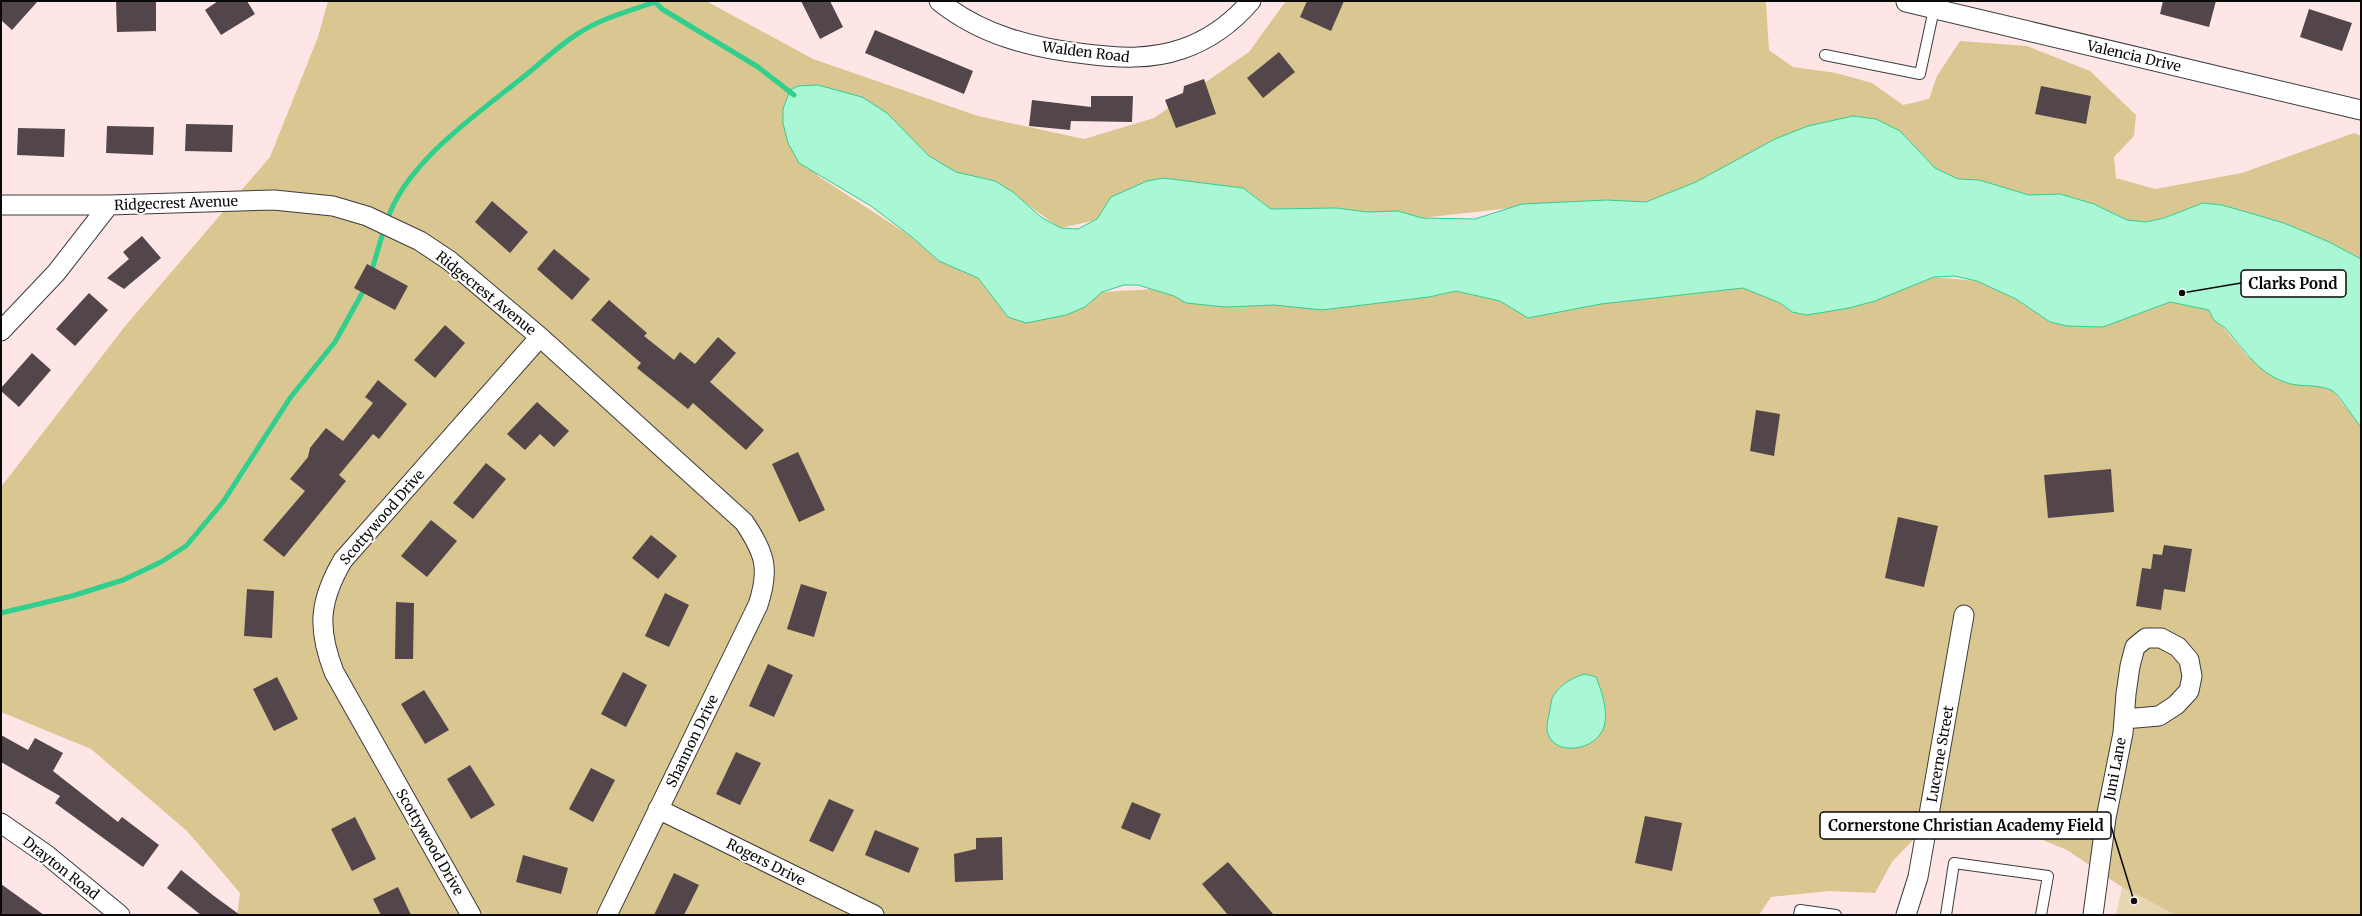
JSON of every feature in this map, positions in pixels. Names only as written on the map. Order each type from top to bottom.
[{"type":"street","name":"Walden Road","points":[[939,1],[975,26],[1000,36],[1046,49],[1120,58],[1160,55],[1203,40],[1222,28],[1251,1]]},
{"type":"street","name":"Valencia Drive","points":[[1903,1],[2361,110]]},
{"type":"street","name":"Ridgecrest Avenue","points":[[1,205],[109,205],[274,200],[333,206],[367,216],[420,241],[450,261],[540,337],[744,522],[757,542],[765,563]]},
{"type":"street","points":[[1,331],[56,273],[109,205]]},
{"type":"street","name":"Scottywood Drive","points":[[471,915],[334,672],[326,650],[322,615],[331,580],[343,560],[540,337]]},
{"type":"street","name":"Shannon Drive","points":[[607,915],[747,630],[763,588],[765,563]]},
{"type":"street","name":"Lucerne Street","points":[[1906,915],[1918,877],[1964,615]]},
{"type":"street","name":"Juni Lane","points":[[2092,915],[2106,818],[2135,647],[2146,638],[2161,638],[2178,647],[2189,660],[2192,676],[2189,691],[2176,705],[2159,716],[2124,719]]},
{"type":"street","name":"Rogers Drive","points":[[658,809],[874,915]]},
{"type":"street","name":"Drayton Road","points":[[1,822],[47,855],[120,915]]},
{"type":"lane","points":[[1825,55],[1920,74],[1934,9]]},
{"type":"lane","points":[[1946,915],[1954,863],[2048,876],[2041,915]]},
{"type":"lane","points":[[1799,915],[1800,910],[1836,915]]},
{"type":"shaded area","points":[[328,1],[706,1],[813,59],[978,116],[1084,139],[1154,118],[1249,52],[1286,1],[1766,1],[1769,50],[1793,67],[1836,73],[1872,83],[1903,105],[1929,99],[1937,76],[1960,41],[2027,46],[2090,71],[2136,115],[2134,136],[2114,157],[2116,178],[2155,189],[2242,173],[2354,133],[2361,136],[2361,259],[2329,242],[2284,223],[2222,205],[2203,203],[2184,212],[2146,222],[2127,220],[2094,204],[2061,194],[2029,195],[1979,180],[1958,179],[1935,168],[1900,131],[1696,182],[1646,202],[1564,202],[1422,218],[1336,208],[1271,209],[1243,188],[1060,228],[995,181],[956,172],[929,156],[783,123],[818,176],[912,237],[939,261],[978,278],[1008,317],[1102,292],[1154,289],[1429,297],[1456,291],[1500,301],[1528,318],[1601,304],[1743,288],[1780,303],[1909,287],[1934,277],[1977,281],[2016,299],[2050,322],[2103,327],[2170,302],[2209,310],[2248,357],[2333,391],[2361,427],[2361,915],[2176,915],[2122,887],[2067,850],[1997,821],[1927,825],[1892,862],[1875,893],[1829,891],[1771,897],[1759,915],[237,915],[240,893],[187,831],[91,749],[1,712],[1,487],[126,325],[270,157],[318,37]]},
{"type":"shaded area","points":[[818,85],[862,97],[887,113],[929,156],[956,172],[995,181],[1013,192],[1041,217],[1061,228],[1078,229],[1097,219],[1111,197],[1147,181],[1163,178],[1243,188],[1271,209],[1336,208],[1368,212],[1398,211],[1422,218],[1475,219],[1522,204],[1607,200],[1646,202],[1696,182],[1775,139],[1808,126],[1853,116],[1876,119],[1900,131],[1935,168],[1958,179],[1979,180],[2029,195],[2060,194],[2094,204],[2127,220],[2146,222],[2164,218],[2203,203],[2222,205],[2284,223],[2329,242],[2361,259],[2361,427],[2333,391],[2317,386],[2291,384],[2280,380],[2262,369],[2247,355],[2226,329],[2215,321],[2209,310],[2170,302],[2103,327],[2067,326],[2050,322],[2016,299],[1977,281],[1954,276],[1934,277],[1875,301],[1849,308],[1807,315],[1792,312],[1780,303],[1743,288],[1601,304],[1528,318],[1500,301],[1456,291],[1429,297],[1322,310],[1274,305],[1225,307],[1186,303],[1174,296],[1138,285],[1124,285],[1102,292],[1085,307],[1066,315],[1026,323],[1008,317],[978,278],[939,261],[912,237],[871,206],[799,163],[788,143],[783,123],[783,109],[790,90],[798,86]]},
{"type":"shaded area","points":[[1585,674],[1596,677],[1603,697],[1605,713],[1604,727],[1596,739],[1582,747],[1566,748],[1558,746],[1552,741],[1547,731],[1552,699],[1555,693],[1564,684]]},
{"type":"shaded area","points":[[2122,887],[2176,915],[2116,915]]},
{"type":"building","points":[[1,1],[38,1],[12,30],[1,20]]},
{"type":"building","points":[[116,1],[156,1],[156,31],[117,32]]},
{"type":"building","points":[[218,1],[247,1],[255,14],[221,35],[205,10]]},
{"type":"building","points":[[801,1],[830,1],[843,27],[820,39]]},
{"type":"building","points":[[1307,1],[1344,1],[1331,31],[1300,17]]},
{"type":"building","points":[[2163,1],[2216,1],[2209,27],[2160,14]]},
{"type":"building","points":[[2309,9],[2352,23],[2342,51],[2300,37]]},
{"type":"building","points":[[875,30],[973,71],[964,94],[865,53]]},
{"type":"building","points":[[1279,52],[1295,72],[1263,98],[1247,78]]},
{"type":"building","points":[[1204,79],[1216,114],[1176,128],[1165,100],[1183,93],[1184,86]]},
{"type":"building","points":[[2041,86],[2091,96],[2086,124],[2035,114]]},
{"type":"building","points":[[1091,96],[1133,96],[1132,122],[1071,121],[1070,130],[1029,126],[1032,100],[1091,107]]},
{"type":"building","points":[[186,124],[233,125],[232,152],[185,151]]},
{"type":"building","points":[[107,126],[154,127],[153,155],[106,153]]},
{"type":"building","points":[[18,128],[65,129],[64,157],[17,155]]},
{"type":"building","points":[[492,201],[528,232],[510,253],[475,222]]},
{"type":"building","points":[[142,236],[161,258],[124,289],[107,278],[129,259],[123,252]]},
{"type":"building","points":[[554,249],[590,279],[572,300],[537,269]]},
{"type":"building","points":[[367,264],[408,286],[395,310],[354,288]]},
{"type":"building","points":[[89,293],[108,310],[75,346],[56,329]]},
{"type":"building","points":[[609,300],[647,333],[644,336],[674,360],[680,352],[695,364],[718,337],[736,353],[710,382],[764,430],[746,450],[693,403],[688,409],[637,368],[641,363],[591,320]]},
{"type":"building","points":[[445,325],[465,343],[435,378],[414,360]]},
{"type":"building","points":[[32,353],[51,370],[19,407],[1,391],[1,388]]},
{"type":"building","points":[[378,380],[407,404],[379,439],[373,434],[339,475],[346,481],[284,557],[263,540],[305,491],[290,479],[308,457],[310,448],[326,428],[343,441],[373,403],[365,397]]},
{"type":"building","points":[[537,402],[569,431],[554,447],[540,434],[525,450],[507,434]]},
{"type":"building","points":[[1756,410],[1780,414],[1774,456],[1750,451]]},
{"type":"building","points":[[798,452],[825,510],[799,522],[772,464]]},
{"type":"building","points":[[486,463],[506,479],[473,519],[453,503]]},
{"type":"building","points":[[2111,469],[2114,512],[2048,518],[2044,475]]},
{"type":"building","points":[[1898,517],[1938,526],[1924,587],[1885,578]]},
{"type":"building","points":[[431,520],[457,541],[427,577],[401,556]]},
{"type":"building","points":[[651,535],[677,556],[658,579],[632,558]]},
{"type":"building","points":[[2164,545],[2192,549],[2185,592],[2164,589],[2161,610],[2136,606],[2142,568],[2151,569],[2153,554],[2162,555]]},
{"type":"building","points":[[801,584],[827,592],[814,637],[787,629]]},
{"type":"building","points":[[247,589],[274,591],[272,638],[244,636]]},
{"type":"building","points":[[665,593],[689,605],[669,647],[645,636]]},
{"type":"building","points":[[396,602],[414,603],[413,659],[395,659]]},
{"type":"building","points":[[768,664],[793,675],[774,717],[749,706]]},
{"type":"building","points":[[623,672],[647,685],[626,727],[601,714]]},
{"type":"building","points":[[277,677],[298,719],[274,731],[253,689]]},
{"type":"building","points":[[424,690],[449,730],[425,744],[401,704]]},
{"type":"building","points":[[1,735],[28,750],[35,738],[63,753],[53,771],[118,822],[122,817],[159,845],[143,867],[55,803],[60,796],[1,762]]},
{"type":"building","points":[[736,752],[761,763],[740,805],[716,794]]},
{"type":"building","points":[[470,765],[495,805],[471,819],[447,779]]},
{"type":"building","points":[[591,768],[615,780],[593,822],[569,809]]},
{"type":"building","points":[[829,799],[854,810],[833,852],[809,841]]},
{"type":"building","points":[[1132,802],[1161,814],[1150,840],[1121,828]]},
{"type":"building","points":[[1645,816],[1682,823],[1672,871],[1635,863]]},
{"type":"building","points":[[355,817],[376,859],[352,871],[331,829]]},
{"type":"building","points":[[875,830],[919,848],[909,873],[865,855]]},
{"type":"building","points":[[1002,837],[1003,880],[955,882],[954,854],[976,849],[976,838]]},
{"type":"building","points":[[523,855],[568,868],[561,894],[516,882]]},
{"type":"building","points":[[1228,862],[1274,915],[1228,915],[1202,884]]},
{"type":"building","points":[[181,870],[240,915],[201,915],[167,888]]},
{"type":"building","points":[[674,873],[699,885],[684,915],[654,915]]},
{"type":"building","points":[[1,884],[44,915],[1,915]]},
{"type":"building","points":[[398,887],[411,915],[381,915],[373,899]]},
{"type":"waterway","points":[[654,1],[662,9],[758,67],[794,95]]},
{"type":"waterway","points":[[387,221],[396,200],[409,180],[425,160],[464,124],[579,33],[607,19],[655,2]]},
{"type":"waterway","points":[[371,273],[384,229]]},
{"type":"waterway","points":[[1,613],[72,596],[123,580],[161,562],[186,546],[223,502],[290,398],[335,342],[365,288]]},
{"type":"place","name":"Clarks Pond","points":[[2182,293]]},
{"type":"place","name":"Cornerstone Christian Academy Field","points":[[2134,901]]}]
